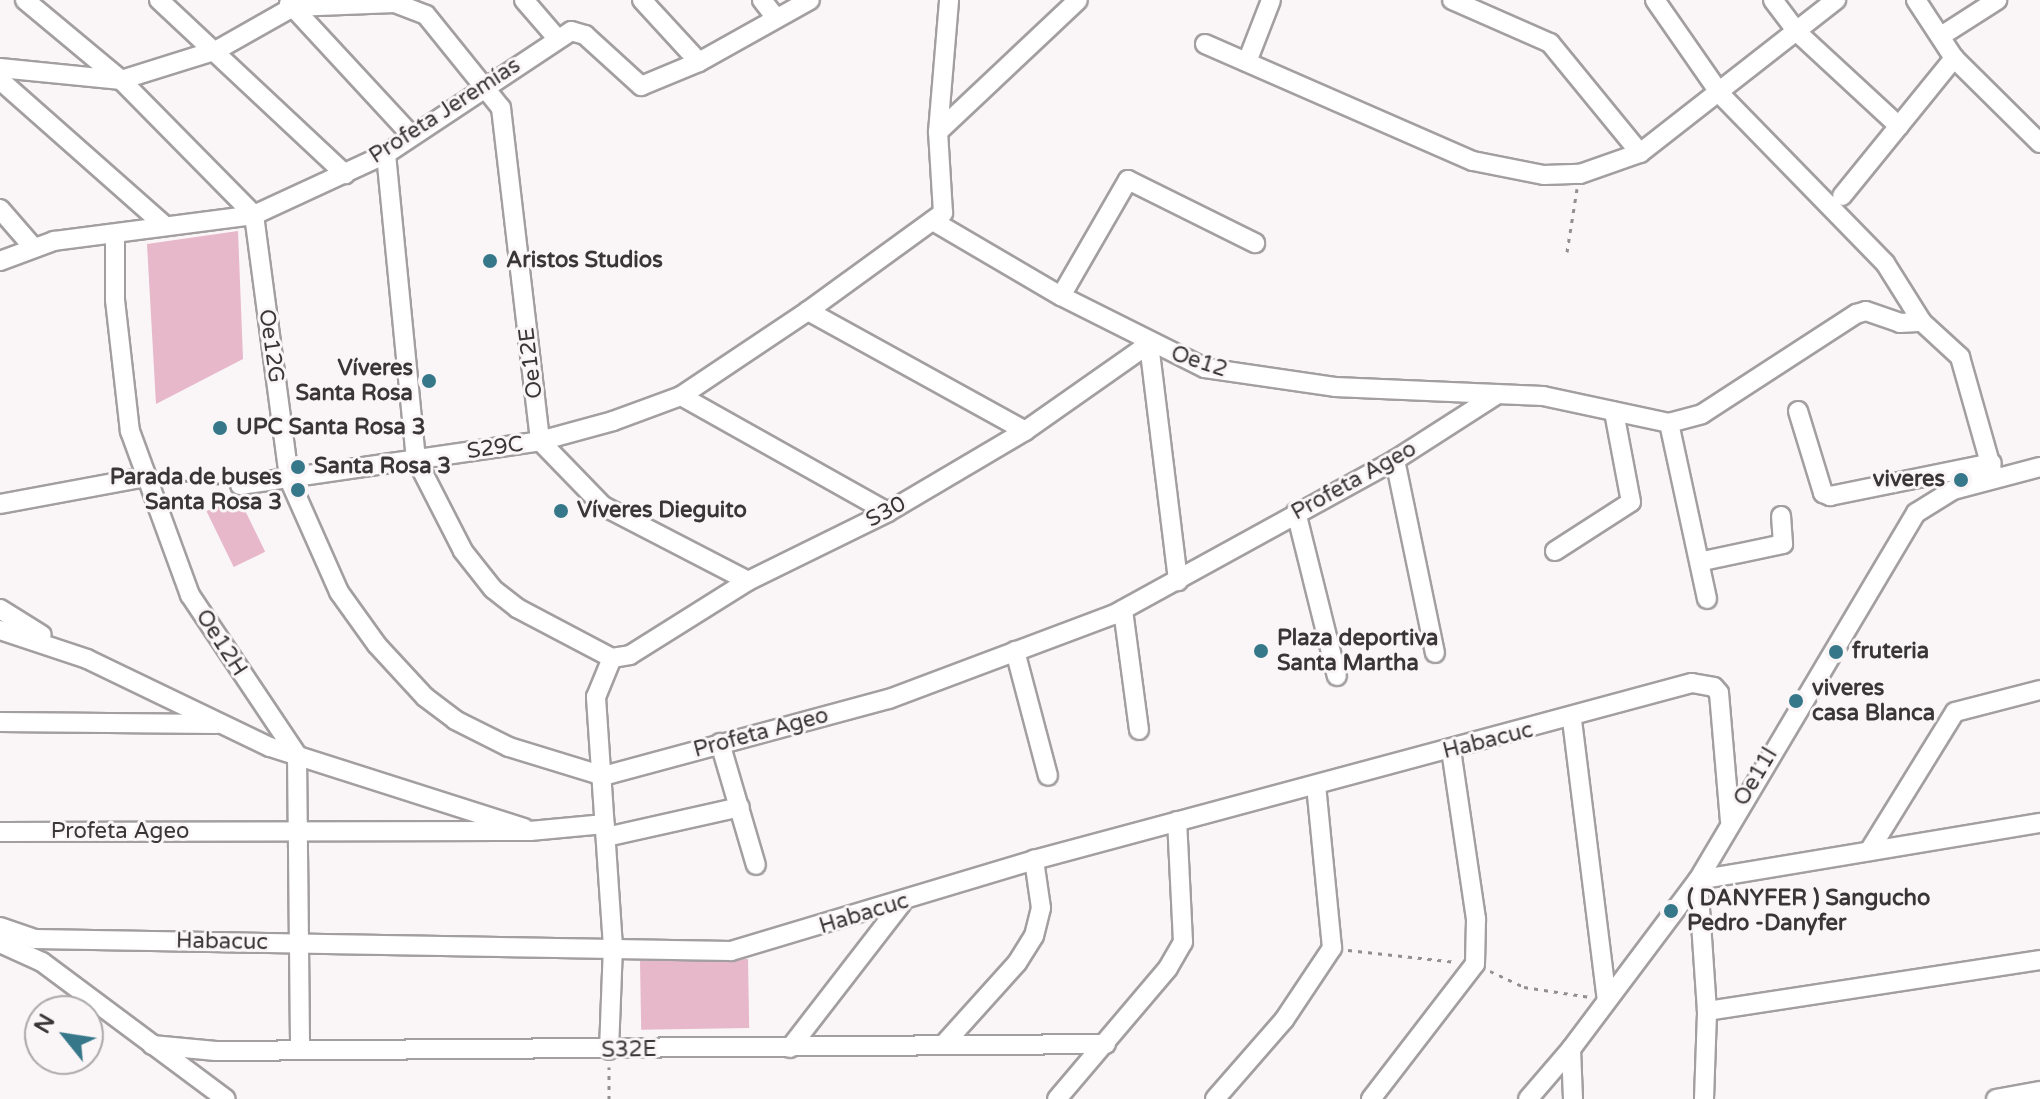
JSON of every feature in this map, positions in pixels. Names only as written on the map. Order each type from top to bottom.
[{"type":"street","points":[[25,0],[121,80],[254,215]]},
{"type":"street","points":[[159,0],[217,50],[345,174]]},
{"type":"street","points":[[524,0],[556,37],[571,31],[585,35],[641,86],[699,62],[810,0]]},
{"type":"street","points":[[642,0],[699,62]]},
{"type":"street","points":[[762,0],[776,18]]},
{"type":"street","points":[[933,221],[946,207],[938,132],[949,0]]},
{"type":"street","points":[[938,132],[1078,0]]},
{"type":"street","points":[[1247,62],[1271,0]]},
{"type":"street","points":[[1452,0],[1550,43],[1640,153]]},
{"type":"street","points":[[1655,0],[1721,95],[1885,263],[1922,322],[1960,357],[1993,470]]},
{"type":"street","points":[[1773,0],[1797,32],[1899,126]]},
{"type":"street","points":[[1205,44],[1473,161],[1532,173],[1580,174],[1640,153],[1721,95],[1836,0]]},
{"type":"street","points":[[1916,0],[1954,58],[2040,143]]},
{"type":"street","points":[[1941,36],[1997,0]]},
{"type":"street","name":"Oe12E","points":[[290,4],[395,3],[413,7],[426,15],[486,84],[501,108],[540,441]]},
{"type":"street","points":[[0,68],[121,80],[217,50],[290,4],[412,136]]},
{"type":"street","name":"Profeta Jeremías","points":[[0,261],[33,247],[164,225],[254,215],[386,154],[556,37]]},
{"type":"street","points":[[1842,196],[1954,58]]},
{"type":"street","points":[[0,80],[164,225]]},
{"type":"street","points":[[386,154],[416,459],[463,551],[493,589],[517,608],[612,658],[596,691],[613,947],[609,1050]]},
{"type":"street","points":[[1061,296],[1128,180],[1255,243]]},
{"type":"street","points":[[0,209],[33,247]]},
{"type":"street","name":"Oe12G","points":[[254,215],[289,479],[339,592],[377,645],[425,697],[482,736],[603,776]]},
{"type":"street","name":"S29C","points":[[240,485],[540,441],[681,396],[808,311],[933,221]]},
{"type":"street","name":"Oe12","points":[[933,221],[1061,296],[1149,344],[1197,366],[1239,375],[1335,387],[1543,396],[1669,423]]},
{"type":"street","name":"Oe12H","points":[[115,235],[115,300],[130,431],[146,477],[190,595],[297,755]]},
{"type":"street","points":[[808,311],[1025,431]]},
{"type":"street","points":[[1707,599],[1703,561],[1669,423],[1702,414],[1856,314],[1922,322]]},
{"type":"street","points":[[1149,344],[1178,581]]},
{"type":"street","name":"S30","points":[[612,658],[630,655],[748,581],[888,512],[1025,431],[1149,344]]},
{"type":"street","name":"Profeta Ageo","points":[[603,776],[889,699],[1123,610],[1395,460],[1498,394]]},
{"type":"street","points":[[681,396],[888,512]]},
{"type":"street","points":[[1798,411],[1823,493],[1830,496],[1993,470],[2040,467]]},
{"type":"street","points":[[1555,551],[1631,502],[1614,412]]},
{"type":"street","points":[[540,441],[603,506],[748,581]]},
{"type":"street","points":[[1395,460],[1435,653]]},
{"type":"street","name":"Oe11l","points":[[1528,1099],[1571,1049],[1698,880],[1904,529],[1916,513],[1993,470]]},
{"type":"street","points":[[0,504],[146,477]]},
{"type":"street","points":[[1296,512],[1337,676]]},
{"type":"street","points":[[1703,561],[1783,544],[1781,516]]},
{"type":"street","points":[[0,609],[87,659],[222,724],[297,755],[499,816],[530,831]]},
{"type":"street","points":[[1123,610],[1139,730]]},
{"type":"street","points":[[0,630],[87,659]]},
{"type":"street","points":[[1015,651],[1048,776]]},
{"type":"street","name":"Habacuc","points":[[0,927],[35,939],[613,947],[716,952],[750,948],[1034,860],[1704,684],[1719,693],[1730,821]]},
{"type":"street","points":[[1869,851],[1955,712],[2040,690]]},
{"type":"street","points":[[1572,720],[1607,1000]]},
{"type":"street","points":[[0,722],[222,724]]},
{"type":"street","points":[[720,743],[756,865]]},
{"type":"street","points":[[1371,1099],[1475,964],[1476,919],[1451,749]]},
{"type":"street","points":[[297,755],[300,1049]]},
{"type":"street","points":[[1215,1099],[1284,1020],[1332,948],[1316,786]]},
{"type":"street","name":"Profeta Ageo","points":[[0,832],[606,831],[740,807]]},
{"type":"street","points":[[1057,1099],[1106,1044],[1183,942],[1177,821]]},
{"type":"street","points":[[1704,1099],[1707,1011],[1698,880],[2040,823]]},
{"type":"street","points":[[944,1044],[1017,963],[1034,936],[1041,908],[1034,860]]},
{"type":"street","points":[[790,1048],[902,903]]},
{"type":"street","points":[[0,943],[42,962],[226,1099]]},
{"type":"street","points":[[1707,1011],[2040,960]]},
{"type":"street","name":"S32E","points":[[152,1045],[609,1050],[1106,1044]]},
{"type":"street","points":[[1571,1049],[1573,1099]]},
{"type":"street","points":[[1996,1099],[2040,1091]]},
{"type":"path","points":[[1567,252],[1580,174]]},
{"type":"path","points":[[146,477],[240,485]]},
{"type":"path","points":[[609,1050],[609,1099]]},
{"type":"shaded area","points":[[238,231],[243,359],[156,404],[147,244]]},
{"type":"shaded area","points":[[238,496],[265,552],[234,567],[207,511]]},
{"type":"shaded area","points":[[748,959],[749,1028],[641,1030],[640,961]]},
{"type":"place","name":"Aristos Studios","points":[[490,261]]},
{"type":"place","name":"Víveres Santa Rosa","points":[[429,381]]},
{"type":"place","name":"UPC Santa Rosa 3","points":[[220,428]]},
{"type":"place","name":"Santa Rosa 3","points":[[298,467]]},
{"type":"place","name":"viveres","points":[[1961,480]]},
{"type":"place","name":"Parada de buses Santa Rosa 3","points":[[298,490]]},
{"type":"place","name":"Víveres Dieguito","points":[[561,511]]},
{"type":"place","name":"Plaza deportiva Santa Martha","points":[[1261,651]]},
{"type":"place","name":"fruteria","points":[[1836,652]]},
{"type":"place","name":"viveres casa Blanca","points":[[1796,701]]},
{"type":"place","name":"( DANYFER ) Sangucho Pedro -Danyfer","points":[[1671,911]]}]
